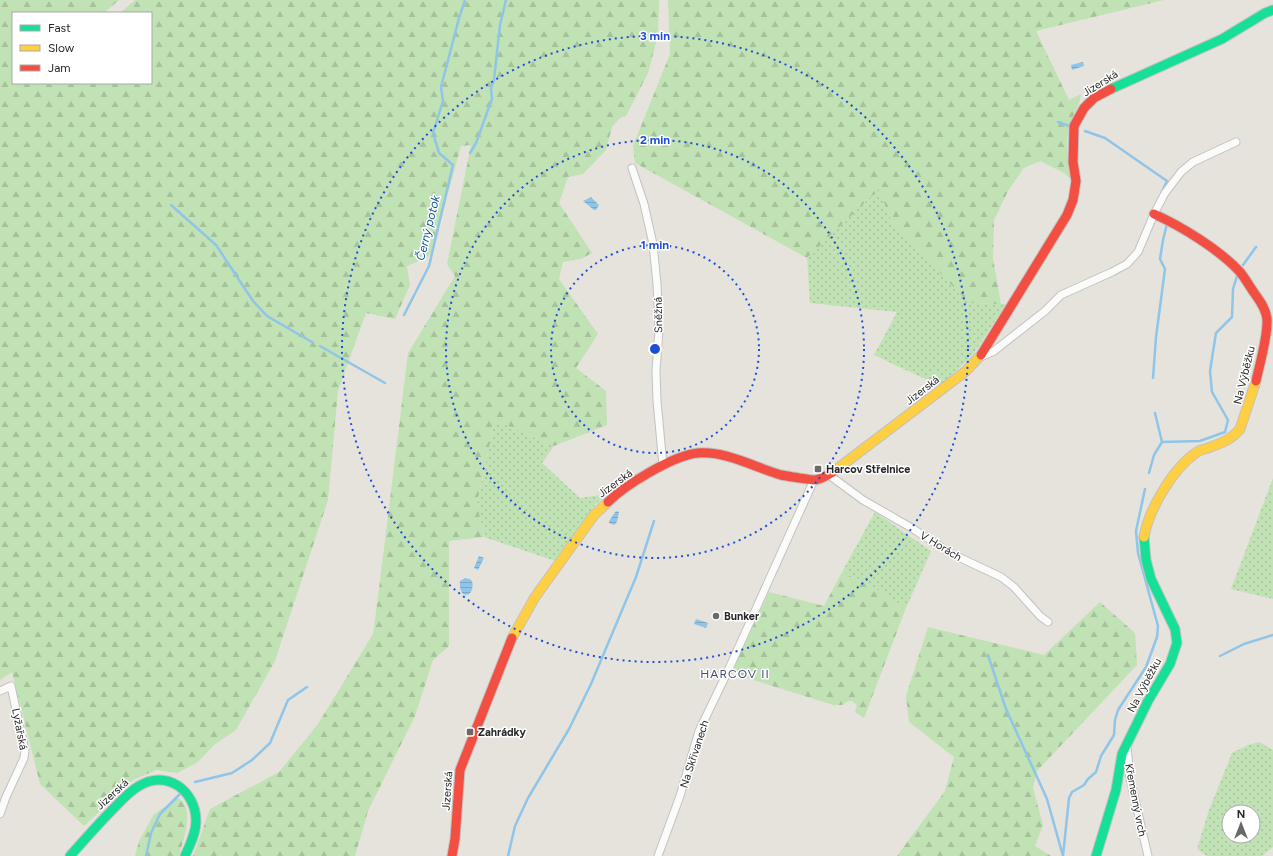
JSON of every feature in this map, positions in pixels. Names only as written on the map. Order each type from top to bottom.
[{"type":"street","name":"Jizerská","points":[[452,856],[455,839],[460,770],[507,649],[516,629],[535,597],[594,515],[621,491],[663,465],[679,458],[697,453],[729,457],[782,475],[814,480],[829,475],[924,404],[966,371],[979,358],[1067,215],[1073,200],[1076,181],[1073,162],[1074,126],[1084,108],[1094,98],[1110,89],[1222,39],[1273,10]]},
{"type":"street","points":[[1154,214],[1165,193],[1181,172],[1193,162],[1236,142]]},
{"type":"street","name":"Sněžná","points":[[632,168],[646,211],[656,268],[659,331],[656,370],[657,401],[663,465]]},
{"type":"street","name":"Jizerská","points":[[979,358],[994,351],[1045,311],[1061,295],[1127,264],[1138,252],[1154,214]]},
{"type":"street","name":"Na Výběžku","points":[[1096,856],[1116,790],[1122,754],[1148,701],[1170,664],[1177,643],[1175,629],[1151,579],[1146,560],[1144,538],[1147,523],[1161,492],[1183,463],[1198,451],[1225,442],[1235,435],[1240,429],[1254,390],[1265,339],[1267,318],[1263,306],[1255,293],[1234,265],[1207,245],[1167,220],[1154,214]]},
{"type":"street","name":"V Horách","points":[[829,475],[863,500],[910,527],[952,554],[1000,577],[1014,587],[1040,616],[1048,622]]},
{"type":"street","name":"Na Skřivanech","points":[[658,856],[680,796],[699,731],[814,480]]},
{"type":"street","name":"Lyžařská","points":[[0,691],[11,686],[24,745],[24,758],[0,814]]},
{"type":"street","name":"Křemenný vrch","points":[[1127,744],[1130,778],[1148,856]]},
{"type":"street","name":"Jizerská","points":[[70,856],[96,826],[128,794],[141,784],[160,779],[179,785],[189,795],[195,808],[196,822],[194,834],[185,856]]},
{"type":"green space","points":[[0,0],[119,0],[105,12],[12,12],[12,84],[152,84],[152,12],[121,12],[135,0],[659,0],[658,35],[648,73],[626,116],[620,118],[612,127],[606,150],[583,174],[568,177],[559,203],[592,253],[581,259],[563,262],[559,279],[598,334],[576,368],[606,391],[607,425],[554,446],[495,420],[477,503],[484,537],[449,541],[449,646],[433,660],[415,716],[368,811],[355,856],[193,856],[210,809],[279,772],[318,724],[373,634],[408,353],[455,276],[447,264],[471,145],[461,146],[433,248],[428,257],[407,266],[410,285],[395,319],[366,313],[338,391],[328,500],[275,661],[236,730],[214,745],[198,762],[177,773],[156,770],[133,780],[84,826],[40,784],[12,672],[0,680]]},
{"type":"green space","points":[[668,0],[1164,0],[1036,31],[1069,100],[1081,94],[1078,106],[1068,129],[1067,142],[1070,178],[1064,173],[1040,161],[1024,168],[1008,191],[994,220],[993,258],[1001,304],[969,303],[892,223],[879,189],[807,258],[635,163],[633,146],[670,54]]},
{"type":"green space","points":[[879,188],[892,223],[969,303],[1006,304],[973,355],[940,386],[874,355],[897,312],[810,303],[807,258]]},
{"type":"green space","points":[[495,420],[554,446],[542,463],[580,498],[607,494],[595,505],[555,561],[484,537],[477,503]]},
{"type":"green space","points":[[1273,478],[1273,599],[1231,589]]},
{"type":"green space","points":[[875,512],[931,551],[906,608],[876,589],[842,572]]},
{"type":"green space","points":[[842,572],[876,589],[906,608],[864,718],[855,712],[857,705],[852,701],[848,701],[842,705],[833,705],[731,673],[769,592],[824,606]]},
{"type":"green space","points":[[1100,602],[1135,633],[1137,665],[1037,771],[1033,788],[1043,825],[1035,846],[1051,856],[897,856],[945,791],[954,757],[909,722],[906,696],[928,627],[1044,655]]},
{"type":"green space","points":[[1259,742],[1273,750],[1273,847],[1262,856],[1207,856],[1197,849],[1209,810],[1232,753],[1248,745]]},
{"type":"green space","points":[[178,798],[186,809],[187,817],[187,825],[179,856],[135,856],[139,841],[154,814]]},
{"type":"water","points":[[1083,62],[1084,66],[1072,70],[1071,65]]},
{"type":"water","points":[[591,197],[599,205],[596,210],[583,201]]},
{"type":"water","points":[[616,511],[619,512],[617,522],[614,525],[609,523],[609,521]]},
{"type":"water","points":[[479,556],[484,558],[478,570],[474,568]]},
{"type":"water","points":[[465,578],[472,581],[473,586],[472,591],[467,595],[462,592],[460,588],[460,581]]},
{"type":"water","points":[[696,619],[708,623],[706,628],[694,624]]},
{"type":"waterway","points":[[404,315],[429,266],[453,165],[439,153],[433,133],[443,101],[441,87],[465,0]]},
{"type":"waterway","name":"Černý potok","points":[[470,153],[476,143],[492,99],[491,88],[494,80],[500,25],[506,0]]},
{"type":"waterway","points":[[1058,122],[1069,126]]},
{"type":"waterway","points":[[1085,131],[1105,138],[1167,181],[1161,194]]},
{"type":"waterway","points":[[171,205],[216,245],[253,301],[267,316],[312,342]]},
{"type":"waterway","points":[[1153,378],[1156,337],[1165,269],[1160,259],[1167,224]]},
{"type":"waterway","points":[[1243,265],[1256,247]]},
{"type":"waterway","points":[[1149,473],[1154,455],[1162,442],[1200,441],[1225,432],[1228,420],[1212,392],[1210,371],[1216,333],[1232,317],[1233,289],[1237,276]]},
{"type":"waterway","points":[[320,346],[385,383]]},
{"type":"waterway","points":[[1155,413],[1162,442]]},
{"type":"waterway","points":[[1063,856],[1069,798],[1072,792],[1084,785],[1096,772],[1101,756],[1114,735],[1115,720],[1118,710],[1146,667],[1157,637],[1158,626],[1138,553],[1136,531],[1145,489]]},
{"type":"waterway","points":[[508,856],[515,826],[528,798],[569,729],[591,684],[636,577],[654,521]]},
{"type":"waterway","points":[[1220,656],[1244,644],[1273,635]]},
{"type":"waterway","points":[[988,655],[1006,709],[1047,799],[1063,856]]},
{"type":"waterway","name":"Černý potok","points":[[195,782],[232,773],[252,760],[270,743],[288,700],[307,687]]},
{"type":"waterway","name":"Černý potok","points":[[146,856],[151,833],[160,814],[181,793]]},
{"type":"traffic: fast","points":[[1111,89],[1222,39],[1265,13],[1273,10]]},
{"type":"traffic: fast","points":[[1096,856],[1116,790],[1122,754],[1148,701],[1170,664],[1177,643],[1175,629],[1151,579],[1146,560],[1144,537]]},
{"type":"traffic: fast","points":[[70,856],[104,818],[130,793],[149,781],[159,780],[169,781],[178,786],[191,800],[195,810],[195,830],[185,856]]},
{"type":"traffic: slow","points":[[833,472],[966,371],[981,355]]},
{"type":"traffic: slow","points":[[1144,537],[1151,514],[1163,490],[1179,468],[1197,452],[1226,441],[1240,429],[1256,381]]},
{"type":"traffic: slow","points":[[512,638],[535,597],[594,515],[608,502]]},
{"type":"traffic: jam","points":[[981,355],[1067,215],[1073,200],[1076,181],[1073,162],[1074,126],[1084,108],[1094,98],[1111,89]]},
{"type":"traffic: jam","points":[[1154,214],[1188,232],[1222,255],[1240,272],[1261,302],[1266,315],[1267,326],[1256,381]]},
{"type":"traffic: jam","points":[[608,502],[626,487],[650,472],[676,459],[698,453],[719,454],[781,475],[810,480],[819,479],[833,472]]},
{"type":"traffic: jam","points":[[452,856],[455,839],[460,770],[512,638]]},
{"type":"place","name":"Harcov Střelnice","points":[[818,469]]},
{"type":"place","name":"Bunker","points":[[716,616]]},
{"type":"place","name":"Zahrádky","points":[[470,732]]},
{"type":"district","name":"HARCOV II","points":[[735,674]]}]
